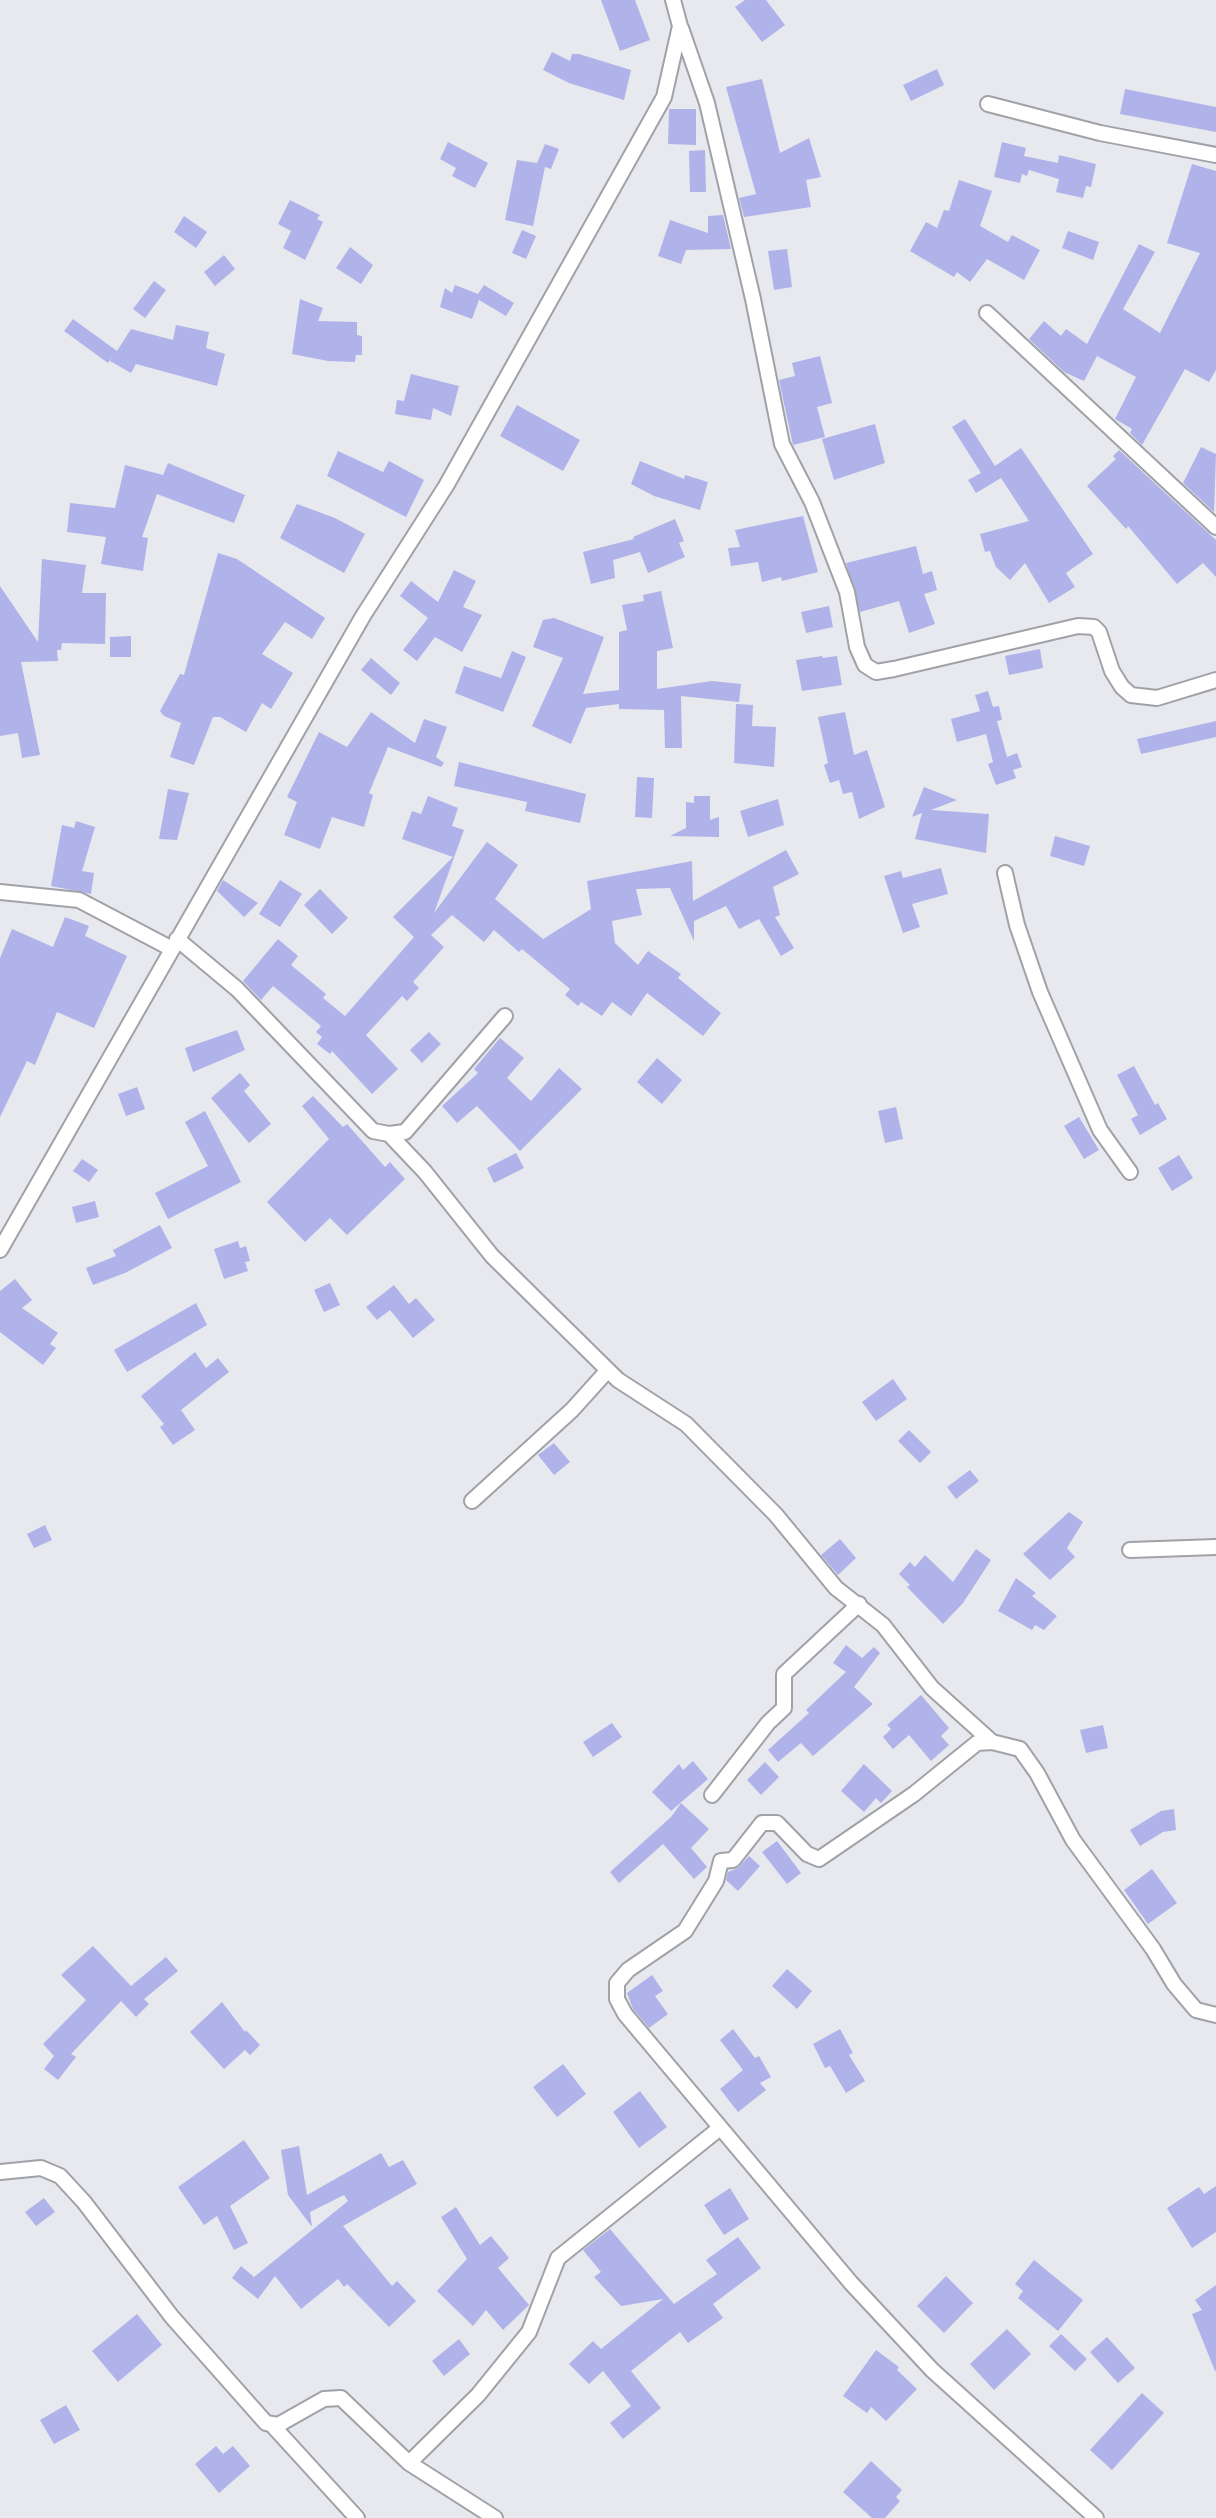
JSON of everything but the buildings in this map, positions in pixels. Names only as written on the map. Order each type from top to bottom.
[{"type":"street","points":[[673,0],[710,115],[753,299],[782,444],[811,502],[848,592],[857,647],[865,665],[876,672],[894,669],[1078,626],[1094,627],[1099,632],[1112,671],[1122,688],[1131,695],[1157,698],[1216,680]]},
{"type":"street","points":[[0,1250],[363,616],[446,486],[646,130],[664,97],[680,26]]},
{"type":"street","points":[[988,104],[1100,133],[1216,155]]},
{"type":"street","points":[[987,313],[1216,527]]},
{"type":"street","points":[[1005,873],[1017,925],[1045,1004],[1100,1130],[1130,1172]]},
{"type":"street","points":[[0,892],[79,900],[174,944],[237,989],[373,1131],[389,1134],[405,1132],[424,1114],[505,1016]]},
{"type":"street","points":[[389,1134],[425,1172],[492,1256],[608,1370],[686,1424],[776,1515],[836,1588],[883,1625],[932,1688],[992,1742]]},
{"type":"street","points":[[472,1501],[572,1410],[608,1370]]},
{"type":"street","points":[[1130,1550],[1216,1547]]},
{"type":"street","points":[[712,1795],[768,1723],[784,1708],[784,1674],[859,1604]]},
{"type":"street","points":[[1096,2518],[932,2371],[852,2283],[625,2014],[617,1999],[617,1983],[628,1970],[685,1931],[716,1881],[720,1861],[733,1860],[762,1823],[777,1823],[807,1854],[819,1860],[914,1794],[977,1743],[992,1742],[1020,1749],[1037,1773],[1073,1840],[1120,1902],[1174,1984],[1196,2010],[1216,2015]]},
{"type":"street","points":[[409,2463],[478,2395],[529,2332],[558,2258],[720,2128]]},
{"type":"street","points":[[0,2172],[41,2168],[60,2176],[84,2202],[172,2316],[261,2418],[273,2426],[357,2518]]},
{"type":"street","points":[[273,2426],[324,2399],[341,2398],[409,2463],[495,2518]]}]
